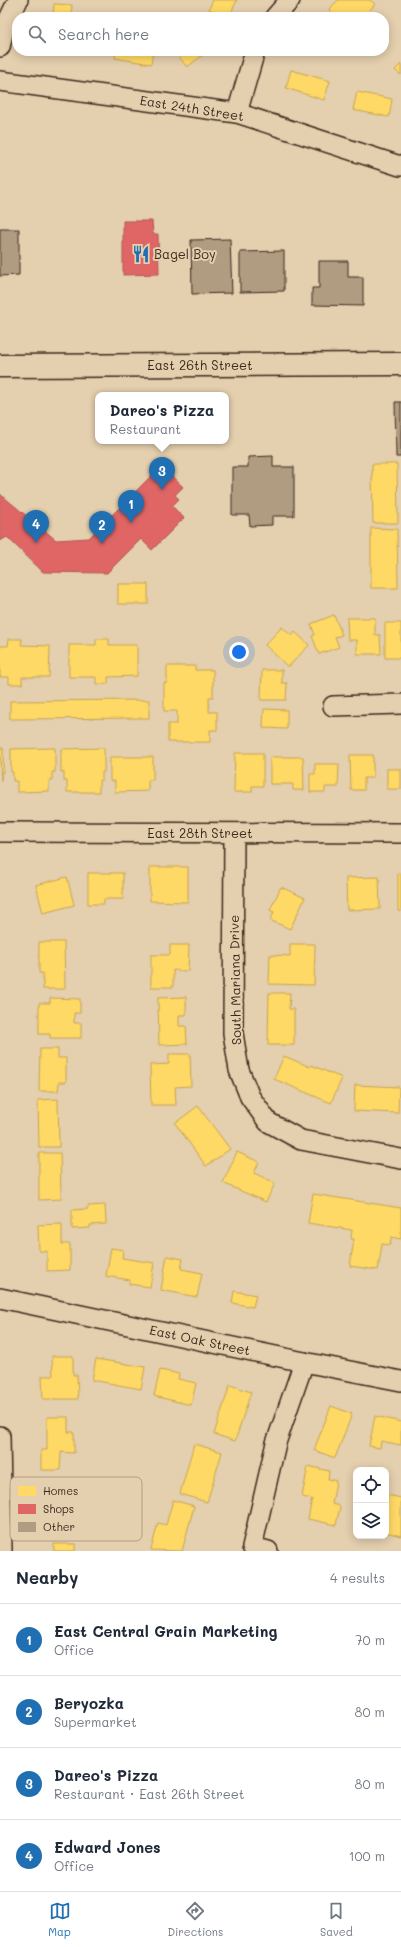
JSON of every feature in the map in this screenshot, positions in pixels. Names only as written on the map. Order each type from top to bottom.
[{"type":"main road","name":"East 26th Street","points":[[0,366],[401,364]]},
{"type":"street","points":[[12,12],[18,0]]},
{"type":"street","points":[[279,12],[290,0]]},
{"type":"street","points":[[0,47],[4,29],[12,12]]},
{"type":"street","points":[[237,113],[254,56]]},
{"type":"street","name":"East 24th Street","points":[[0,81],[237,113],[401,166]]},
{"type":"street","points":[[333,706],[401,704]]},
{"type":"street","name":"East 28th Street","points":[[0,832],[234,834],[401,833]]},
{"type":"street","name":"South Mariana Drive","points":[[234,834],[234,1033],[239,1070],[250,1097],[268,1122],[301,1140],[401,1160]]},
{"type":"street","name":"East Oak Street","points":[[0,1298],[401,1381]]},
{"type":"street","points":[[268,1551],[252,1547],[276,1443],[304,1362]]},
{"type":"street","points":[[0,1436],[2,1551]]},
{"type":"building: Homes","points":[[213,0],[237,0],[231,12],[215,12],[209,9]]},
{"type":"building: Homes","points":[[338,0],[370,0],[375,4],[368,12],[331,12],[329,10]]},
{"type":"building: Homes","points":[[54,4],[72,5],[71,12],[53,12]]},
{"type":"building: Homes","points":[[115,56],[152,56],[151,64],[115,58]]},
{"type":"building: Homes","points":[[178,56],[201,56],[187,67]]},
{"type":"building: Homes","points":[[401,64],[401,75],[395,70]]},
{"type":"building: Homes","points":[[291,70],[330,81],[324,100],[286,88]]},
{"type":"building: Homes","points":[[357,92],[392,99],[389,117],[353,110]]},
{"type":"building: Homes","points":[[372,464],[397,464],[398,523],[373,523]]},
{"type":"building: Homes","points":[[371,528],[397,529],[398,588],[371,588]]},
{"type":"building: Homes","points":[[118,584],[148,584],[148,604],[118,604]]},
{"type":"building: Homes","points":[[334,615],[342,635],[335,637],[339,647],[319,654],[312,636],[315,635],[311,624]]},
{"type":"building: Homes","points":[[347,618],[375,618],[375,635],[380,635],[381,654],[357,654],[357,640],[348,640]]},
{"type":"building: Homes","points":[[385,623],[401,623],[401,668],[400,658],[385,658]]},
{"type":"building: Homes","points":[[282,627],[292,636],[295,632],[309,645],[288,667],[265,645]]},
{"type":"building: Homes","points":[[9,639],[22,639],[21,645],[50,646],[49,677],[22,677],[22,684],[9,684],[9,677],[0,677],[0,646],[8,646]]},
{"type":"building: Homes","points":[[96,639],[109,639],[109,645],[137,645],[137,676],[108,677],[108,684],[96,684],[96,677],[69,677],[69,645],[96,645]]},
{"type":"building: Homes","points":[[167,666],[195,666],[195,670],[213,670],[213,697],[209,697],[209,712],[217,712],[217,730],[210,730],[210,742],[168,742],[168,724],[177,724],[177,711],[164,711],[164,683],[167,683]]},
{"type":"building: Homes","points":[[262,670],[282,670],[282,683],[287,683],[286,700],[261,700]]},
{"type":"building: Homes","points":[[149,700],[149,718],[10,719],[10,701]]},
{"type":"building: Homes","points":[[264,709],[287,710],[287,729],[263,728]]},
{"type":"building: Homes","points":[[0,748],[3,748],[3,772],[1,772],[1,781]]},
{"type":"building: Homes","points":[[55,748],[55,772],[52,772],[52,780],[49,780],[49,791],[17,792],[17,781],[13,781],[13,772],[11,772],[11,749]]},
{"type":"building: Homes","points":[[104,748],[104,772],[102,772],[102,780],[99,780],[99,792],[67,792],[67,781],[64,781],[64,772],[61,772],[61,749]]},
{"type":"building: Homes","points":[[235,753],[263,753],[263,786],[252,786],[252,792],[234,792]]},
{"type":"building: Homes","points":[[350,755],[373,755],[373,778],[364,778],[364,790],[351,790]]},
{"type":"building: Homes","points":[[110,757],[153,757],[153,780],[148,780],[148,791],[115,792],[115,781],[110,781]]},
{"type":"building: Homes","points":[[270,757],[303,757],[304,790],[293,790],[293,784],[270,784]]},
{"type":"building: Homes","points":[[315,764],[339,764],[338,787],[325,787],[325,792],[310,792],[310,774],[315,774]]},
{"type":"building: Homes","points":[[387,769],[401,769],[401,789],[387,789]]},
{"type":"building: Homes","points":[[150,867],[188,867],[188,902],[150,901]]},
{"type":"building: Homes","points":[[88,873],[123,873],[123,899],[104,899],[104,904],[88,904]]},
{"type":"building: Homes","points":[[401,873],[401,911],[398,911],[398,874]]},
{"type":"building: Homes","points":[[67,877],[74,905],[43,913],[36,885]]},
{"type":"building: Homes","points":[[379,877],[380,909],[347,910],[346,878]]},
{"type":"building: Homes","points":[[281,887],[305,898],[290,929],[270,920],[274,912],[270,910]]},
{"type":"building: Homes","points":[[39,942],[64,942],[65,989],[43,989],[43,973],[39,973]]},
{"type":"building: Homes","points":[[290,944],[315,944],[314,985],[269,984],[270,955],[290,956]]},
{"type":"building: Homes","points":[[170,945],[189,945],[188,971],[173,970],[173,987],[151,987],[151,955],[170,955]]},
{"type":"building: Homes","points":[[269,993],[290,993],[289,1009],[294,1009],[294,1045],[268,1045]]},
{"type":"building: Homes","points":[[186,997],[186,1015],[179,1015],[179,1026],[186,1026],[187,1044],[159,1045],[158,998]]},
{"type":"building: Homes","points":[[50,998],[80,999],[80,1013],[74,1013],[74,1023],[81,1023],[81,1038],[50,1038],[50,1034],[39,1034],[39,1003],[50,1003]]},
{"type":"building: Homes","points":[[40,1049],[58,1049],[58,1058],[66,1058],[66,1082],[59,1082],[58,1091],[39,1091]]},
{"type":"building: Homes","points":[[169,1054],[190,1054],[191,1086],[175,1087],[176,1105],[151,1105],[150,1065],[169,1064]]},
{"type":"building: Homes","points":[[284,1056],[342,1078],[331,1103],[274,1079]]},
{"type":"building: Homes","points":[[355,1085],[399,1087],[398,1113],[354,1111]]},
{"type":"building: Homes","points":[[58,1099],[59,1147],[39,1147],[38,1100]]},
{"type":"building: Homes","points":[[198,1106],[230,1149],[206,1166],[175,1123]]},
{"type":"building: Homes","points":[[237,1152],[259,1162],[254,1173],[275,1183],[266,1202],[223,1183]]},
{"type":"building: Homes","points":[[39,1153],[60,1153],[61,1199],[39,1200]]},
{"type":"building: Homes","points":[[313,1194],[401,1208],[401,1239],[391,1237],[390,1245],[382,1244],[378,1270],[350,1266],[354,1239],[351,1239],[352,1230],[308,1223]]},
{"type":"building: Homes","points":[[105,1205],[106,1224],[90,1225],[90,1228],[72,1229],[72,1210],[88,1209],[88,1206]]},
{"type":"building: Homes","points":[[62,1224],[62,1244],[70,1244],[70,1270],[47,1271],[47,1251],[39,1251],[38,1225]]},
{"type":"building: Homes","points":[[111,1248],[123,1250],[122,1258],[154,1263],[150,1287],[129,1284],[130,1280],[106,1276]]},
{"type":"building: Homes","points":[[167,1256],[183,1259],[181,1269],[202,1273],[197,1297],[161,1290]]},
{"type":"building: Homes","points":[[234,1291],[256,1295],[253,1307],[232,1303]]},
{"type":"building: Homes","points":[[52,1356],[73,1356],[73,1375],[77,1375],[78,1399],[43,1399],[42,1376],[53,1376]]},
{"type":"building: Homes","points":[[96,1359],[145,1367],[141,1389],[92,1380]]},
{"type":"building: Homes","points":[[160,1370],[179,1374],[178,1379],[196,1383],[191,1405],[154,1396]]},
{"type":"building: Homes","points":[[230,1385],[251,1392],[235,1441],[214,1434]]},
{"type":"building: Homes","points":[[331,1406],[352,1414],[335,1458],[314,1450]]},
{"type":"building: Homes","points":[[375,1416],[401,1422],[401,1445],[381,1441],[380,1448],[369,1446]]},
{"type":"building: Homes","points":[[47,1417],[68,1417],[68,1432],[74,1432],[74,1453],[61,1452],[60,1470],[41,1470],[41,1450],[47,1450]]},
{"type":"building: Homes","points":[[194,1444],[222,1452],[207,1502],[180,1494]]},
{"type":"building: Homes","points":[[308,1466],[329,1471],[328,1479],[336,1481],[332,1504],[340,1506],[336,1525],[308,1519],[312,1499],[302,1497]]},
{"type":"building: Homes","points":[[389,1495],[401,1498],[401,1536],[389,1533]]},
{"type":"building: Homes","points":[[173,1500],[194,1506],[182,1551],[151,1550],[158,1523],[166,1525]]},
{"type":"building: Homes","points":[[54,1544],[75,1544],[75,1551],[54,1551]]},
{"type":"building: Shops","name":"Bagel Boy","points":[[123,221],[152,221],[153,234],[158,234],[159,274],[123,275]]},
{"type":"building: Shops","points":[[161,466],[183,487],[175,495],[179,499],[172,506],[184,518],[152,550],[141,539],[107,573],[43,572],[7,537],[0,541],[0,494],[56,540],[89,538]]},
{"type":"building: Other","points":[[0,229],[19,229],[19,275],[0,276]]},
{"type":"building: Other","points":[[230,239],[232,293],[192,294],[191,240]]},
{"type":"building: Other","points":[[284,251],[284,291],[240,292],[240,252]]},
{"type":"building: Other","points":[[319,261],[348,261],[348,277],[363,277],[363,306],[312,305],[312,288],[319,288]]},
{"type":"building: Other","points":[[395,402],[401,402],[401,457],[396,457]]},
{"type":"building: Other","points":[[273,456],[273,467],[294,467],[294,516],[272,516],[272,525],[250,526],[249,515],[232,515],[232,467],[248,467],[248,457]]},
{"type":"place","name":"Bagel Boy","points":[[141,254]]},
{"type":"place","name":"Dareo's Pizza","points":[[162,490]]},
{"type":"place","name":"East Central Grain Marketing","points":[[131,523]]},
{"type":"place","name":"Edward Jones","points":[[36,543]]},
{"type":"place","name":"Beryozka","points":[[102,544]]}]
